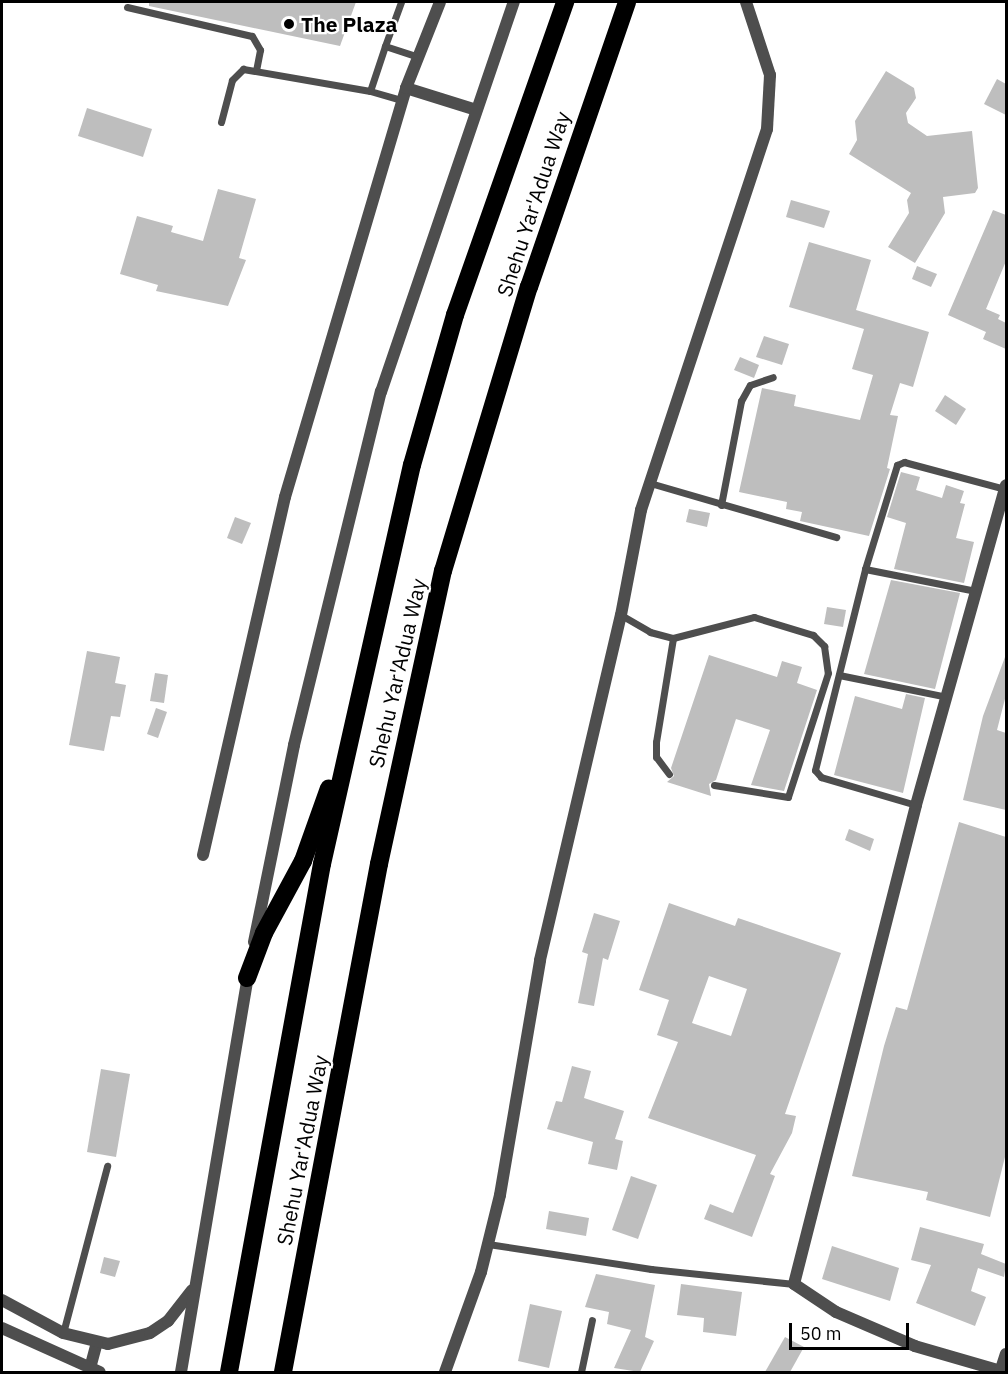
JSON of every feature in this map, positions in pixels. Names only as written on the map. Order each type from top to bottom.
[{"type":"highway","name":"Shehu Yar'Adua Way","points":[[229,1372],[322,864],[412,465],[455,315],[565,2]]},
{"type":"highway","name":"Shehu Yar'Adua Way","points":[[283,1372],[381,853],[443,571],[529,287],[627,2]]},
{"type":"highway","points":[[248,978],[264,933],[303,861],[350,736]]},
{"type":"street","points":[[203,855],[285,497],[404,94],[440,2]]},
{"type":"street","points":[[181,1372],[193,1290],[248,978],[294,745],[360,470],[381,392],[514,2]]},
{"type":"street","points":[[445,1372],[488,1244],[518,1104],[540,960],[650,483],[767,129],[770,75],[746,2]]},
{"type":"street","points":[[404,94],[476,110]]},
{"type":"street","points":[[1006,487],[916,805],[794,1284],[836,1312],[915,1347],[1001,1372],[1006,1354]]},
{"type":"street","points":[[2,1300],[63,1333],[97,1342],[130,1341],[150,1333],[168,1321],[193,1290]]},
{"type":"street","points":[[2,1328],[93,1371],[97,1342]]},
{"type":"lane","points":[[370,91],[401,2]]},
{"type":"lane","points":[[128,7],[252,36],[260,50],[256,71]]},
{"type":"lane","points":[[385,46],[418,57]]},
{"type":"lane","points":[[221,122],[232,80],[243,69],[370,91],[404,94]]},
{"type":"lane","points":[[721,505],[741,400],[750,385],[772,377]]},
{"type":"lane","points":[[916,805],[817,774],[815,764],[865,569],[897,465],[904,462],[1006,487]]},
{"type":"lane","points":[[650,483],[836,537]]},
{"type":"lane","points":[[865,569],[976,591]]},
{"type":"lane","points":[[621,615],[650,632],[673,638],[754,617],[813,635],[824,646],[828,673],[788,797],[714,785]]},
{"type":"lane","points":[[669,774],[656,756],[656,742],[673,638]]},
{"type":"lane","points":[[839,675],[947,697]]},
{"type":"lane","points":[[63,1333],[106,1167]]},
{"type":"lane","points":[[488,1244],[651,1269],[794,1284]]},
{"type":"lane","points":[[581,1372],[592,1320]]},
{"type":"building","name":"The Plaza","points":[[149,2],[356,2],[340,46],[149,6]]},
{"type":"building","points":[[886,71],[914,88],[916,98],[906,113],[908,123],[927,136],[972,131],[978,188],[975,193],[943,197],[945,213],[915,263],[888,247],[909,213],[907,200],[911,193],[849,154],[857,140],[855,121]]},
{"type":"building","points":[[997,79],[1006,84],[1006,115],[984,104]]},
{"type":"building","points":[[87,108],[152,129],[143,157],[78,136]]},
{"type":"building","points":[[218,189],[256,199],[239,258],[246,260],[228,306],[156,291],[158,285],[120,274],[137,216],[173,226],[171,232],[203,241]]},
{"type":"building","points":[[791,200],[830,211],[824,228],[786,217]]},
{"type":"building","points":[[993,210],[1006,215],[1006,261],[986,309],[1000,315],[998,319],[1006,323],[1006,349],[983,339],[986,332],[948,315]]},
{"type":"building","points":[[809,242],[871,260],[856,310],[929,332],[913,387],[900,383],[890,415],[898,416],[887,468],[890,469],[869,536],[800,521],[802,512],[786,509],[787,502],[739,492],[762,388],[796,395],[794,406],[860,420],[873,375],[852,369],[864,329],[789,307]]},
{"type":"building","points":[[917,266],[937,274],[931,287],[912,279]]},
{"type":"building","points":[[764,336],[789,344],[782,365],[756,357]]},
{"type":"building","points":[[740,357],[759,365],[754,378],[734,370]]},
{"type":"building","points":[[945,395],[966,409],[956,425],[935,411]]},
{"type":"building","points":[[901,472],[920,477],[916,490],[942,498],[946,485],[964,491],[960,503],[965,504],[956,538],[974,542],[964,583],[894,569],[906,523],[887,517]]},
{"type":"building","points":[[689,509],[710,513],[707,527],[686,522]]},
{"type":"building","points":[[235,517],[251,523],[242,544],[227,538]]},
{"type":"building","points":[[891,580],[960,593],[935,689],[864,674]]},
{"type":"building","points":[[827,607],[846,610],[843,627],[824,624]]},
{"type":"building","points":[[87,651],[120,657],[115,683],[126,685],[120,717],[111,716],[104,751],[69,745]]},
{"type":"building","points":[[709,655],[777,677],[782,661],[802,667],[797,683],[817,690],[784,791],[751,785],[770,730],[736,719],[716,780],[709,784],[711,796],[667,782],[674,776],[671,768]]},
{"type":"building","points":[[1005,657],[1006,695],[997,730],[1006,733],[1006,810],[963,800],[983,716]]},
{"type":"building","points":[[155,673],[168,675],[164,703],[150,701]]},
{"type":"building","points":[[906,694],[925,698],[903,793],[834,775],[855,696],[902,709]]},
{"type":"building","points":[[156,708],[167,712],[158,738],[147,734]]},
{"type":"building","points":[[959,822],[1006,837],[1006,1153],[990,1217],[926,1200],[928,1192],[852,1176],[884,1046],[896,1007],[907,1010]]},
{"type":"building","points":[[849,829],[874,839],[870,851],[845,840]]},
{"type":"building","points":[[669,903],[735,926],[738,918],[841,953],[785,1114],[796,1116],[792,1133],[770,1174],[775,1176],[752,1237],[704,1219],[710,1204],[733,1213],[756,1155],[648,1118],[678,1042],[657,1035],[669,1000],[639,990]],"holes":[[[709,976],[747,989],[731,1036],[692,1023]]]},
{"type":"building","points":[[594,913],[620,921],[608,960],[603,958],[594,1006],[578,1003],[588,954],[582,952]]},
{"type":"building","points":[[572,1066],[591,1071],[584,1098],[624,1111],[615,1139],[623,1141],[617,1170],[588,1164],[593,1142],[547,1129],[556,1101],[562,1102]]},
{"type":"building","points":[[101,1069],[130,1074],[116,1157],[87,1152]]},
{"type":"building","points":[[631,1176],[657,1185],[638,1239],[612,1230]]},
{"type":"building","points":[[549,1211],[589,1218],[586,1236],[546,1229]]},
{"type":"building","points":[[920,1227],[984,1244],[981,1254],[1006,1264],[1004,1277],[978,1268],[971,1291],[986,1297],[975,1326],[916,1303],[931,1265],[911,1260]]},
{"type":"building","points":[[832,1246],[899,1268],[890,1301],[822,1279]]},
{"type":"building","points":[[104,1257],[120,1261],[115,1277],[100,1273]]},
{"type":"building","points":[[596,1274],[655,1285],[645,1337],[654,1341],[640,1372],[614,1368],[631,1330],[607,1324],[609,1312],[585,1307]]},
{"type":"building","points":[[681,1284],[742,1292],[736,1336],[703,1332],[704,1318],[677,1315]]},
{"type":"building","points":[[530,1304],[562,1311],[549,1368],[518,1361]]},
{"type":"building","points":[[785,1337],[804,1347],[790,1372],[765,1372]]},
{"type":"place","name":"The Plaza","points":[[289,24]]}]
